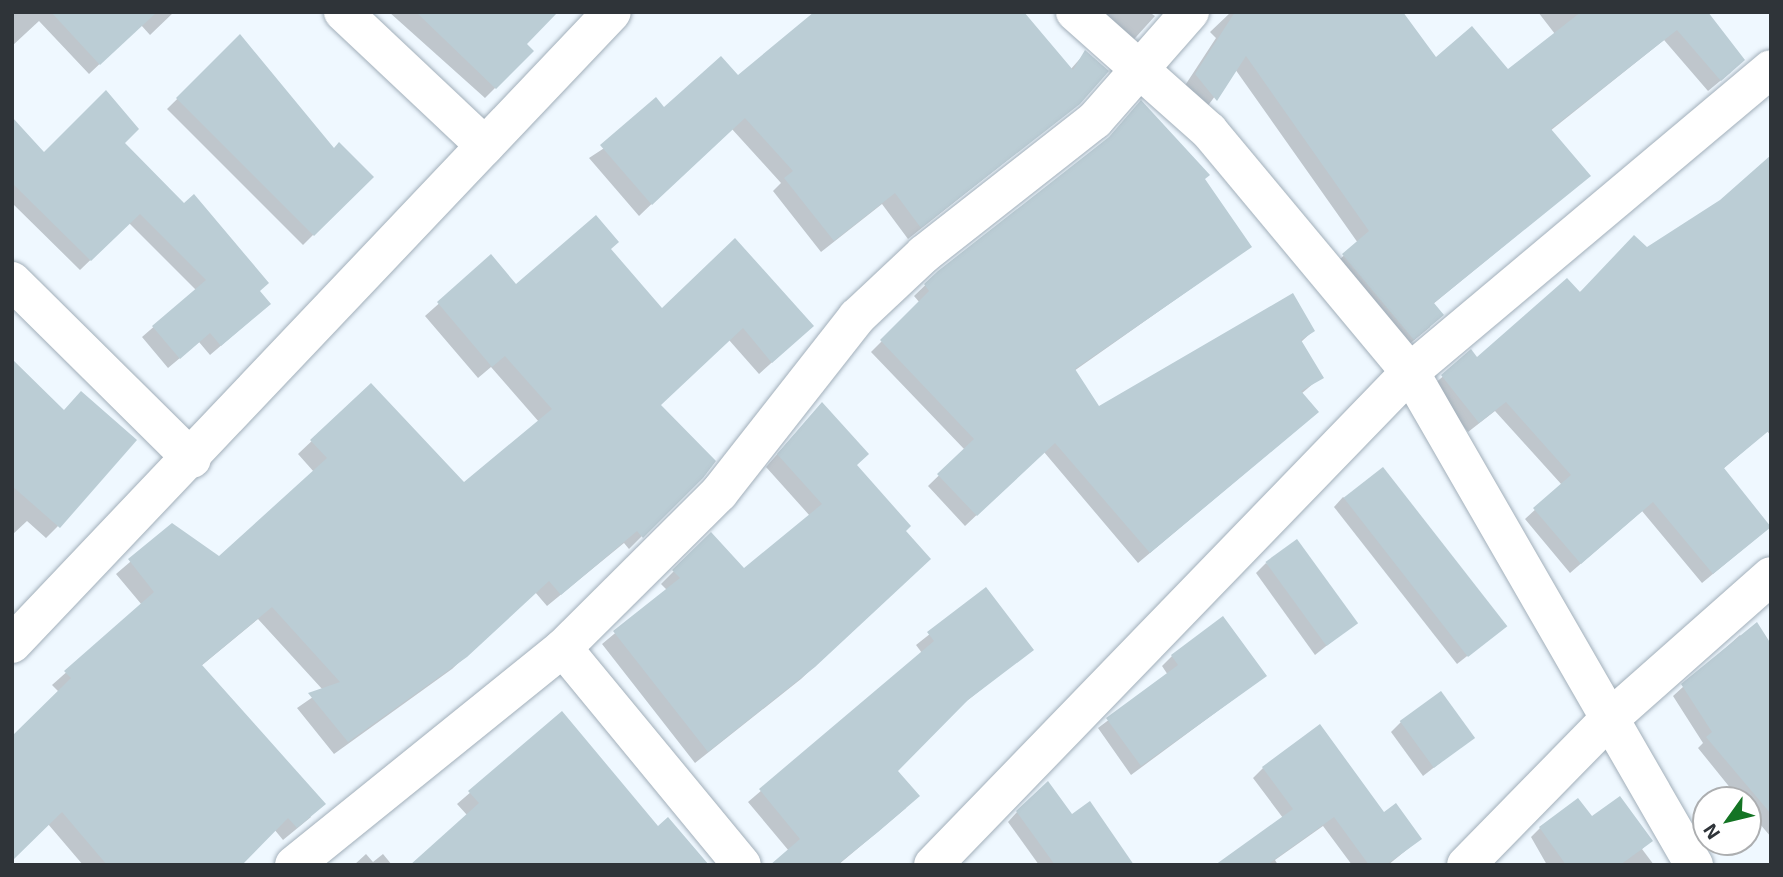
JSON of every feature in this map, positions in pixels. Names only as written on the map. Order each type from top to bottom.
[{"type":"street","points":[[342,12],[485,146]]},
{"type":"street","points":[[12,644],[192,459],[612,12]]},
{"type":"street","points":[[1075,12],[1209,131],[1410,372],[1606,722],[1693,865]]},
{"type":"street","points":[[294,865],[563,648],[719,493],[865,309],[924,254],[1059,152],[1123,91],[1138,66],[1190,12]]},
{"type":"street","points":[[933,865],[1410,372],[1771,69]]},
{"type":"street","points":[[12,281],[192,459]]},
{"type":"street","points":[[1466,865],[1606,722],[1771,576]]},
{"type":"street","points":[[563,648],[742,865]]},
{"type":"building","points":[[51,12],[157,12],[100,65]]},
{"type":"building","points":[[416,12],[558,12],[527,44],[534,51],[496,89]]},
{"type":"building","points":[[814,12],[1024,12],[1073,70],[1085,50],[1109,71],[1080,104],[921,228],[895,193],[834,241],[784,178],[793,171],[745,118],[652,205],[600,145],[656,97],[664,107],[721,56],[738,75]]},
{"type":"building","points":[[1235,12],[1403,12],[1436,57],[1472,26],[1508,69],[1581,12],[1708,12],[1745,60],[1721,81],[1677,30],[1551,129],[1591,176],[1434,303],[1444,315],[1414,340],[1342,254],[1369,231],[1246,56],[1217,101],[1195,74]]},
{"type":"building","points":[[240,34],[334,148],[339,142],[374,177],[314,236],[176,98]]},
{"type":"building","points":[[106,90],[139,129],[125,143],[184,203],[194,194],[269,283],[260,291],[271,304],[221,346],[210,333],[180,359],[152,326],[206,280],[140,214],[91,261],[12,183],[12,117],[44,152]]},
{"type":"building","points":[[1141,100],[1210,175],[1205,179],[1252,247],[1075,369],[1099,406],[1293,293],[1315,331],[1301,340],[1324,378],[1301,391],[1319,412],[1150,553],[1055,443],[977,516],[937,474],[974,439],[880,340],[929,291],[924,284],[938,271],[1109,137]]},
{"type":"building","points":[[1771,155],[1771,429],[1724,468],[1771,527],[1713,574],[1653,502],[1581,564],[1533,508],[1571,475],[1506,402],[1479,423],[1441,375],[1471,349],[1477,357],[1567,278],[1580,292],[1634,235],[1647,247],[1720,200]]},
{"type":"building","points":[[596,215],[619,242],[611,249],[662,308],[735,238],[814,326],[772,363],[743,328],[661,405],[716,461],[703,478],[643,538],[637,531],[561,595],[549,581],[467,657],[348,742],[308,693],[340,682],[272,607],[202,665],[326,804],[297,828],[288,818],[242,865],[107,865],[62,812],[12,861],[12,736],[71,678],[64,671],[154,592],[128,559],[172,523],[219,556],[327,458],[310,440],[371,383],[464,482],[552,409],[505,356],[492,367],[437,302],[491,254],[516,284]]},
{"type":"building","points":[[12,359],[64,410],[81,391],[137,440],[60,528],[12,486]]},
{"type":"building","points":[[822,402],[869,454],[857,465],[911,526],[906,531],[931,559],[815,667],[708,752],[613,631],[680,578],[672,570],[711,532],[744,568],[822,504],[777,454]]},
{"type":"building","points":[[1383,467],[1507,626],[1468,657],[1344,498]]},
{"type":"building","points":[[1297,539],[1358,623],[1327,646],[1265,562]]},
{"type":"building","points":[[986,587],[1034,650],[968,700],[898,771],[920,796],[878,832],[837,865],[770,865],[800,839],[759,789],[934,641],[927,632]]},
{"type":"building","points":[[1223,616],[1267,676],[1141,766],[1106,718],[1178,665],[1171,655]]},
{"type":"building","points":[[1757,622],[1771,644],[1771,814],[1762,803],[1762,786],[1747,786],[1706,737],[1712,732],[1681,684]]},
{"type":"building","points":[[1441,691],[1475,738],[1434,768],[1400,721]]},
{"type":"building","points":[[562,711],[658,826],[668,817],[709,865],[410,865],[479,803],[468,791]]},
{"type":"building","points":[[1320,724],[1384,812],[1396,803],[1422,839],[1386,865],[1369,865],[1334,817],[1267,865],[1215,865],[1293,809],[1262,767]]},
{"type":"building","points":[[1048,781],[1072,814],[1090,801],[1134,865],[1055,865],[1016,811]]},
{"type":"building","points":[[1620,796],[1653,841],[1620,865],[1566,865],[1539,827],[1578,798],[1592,816]]}]
